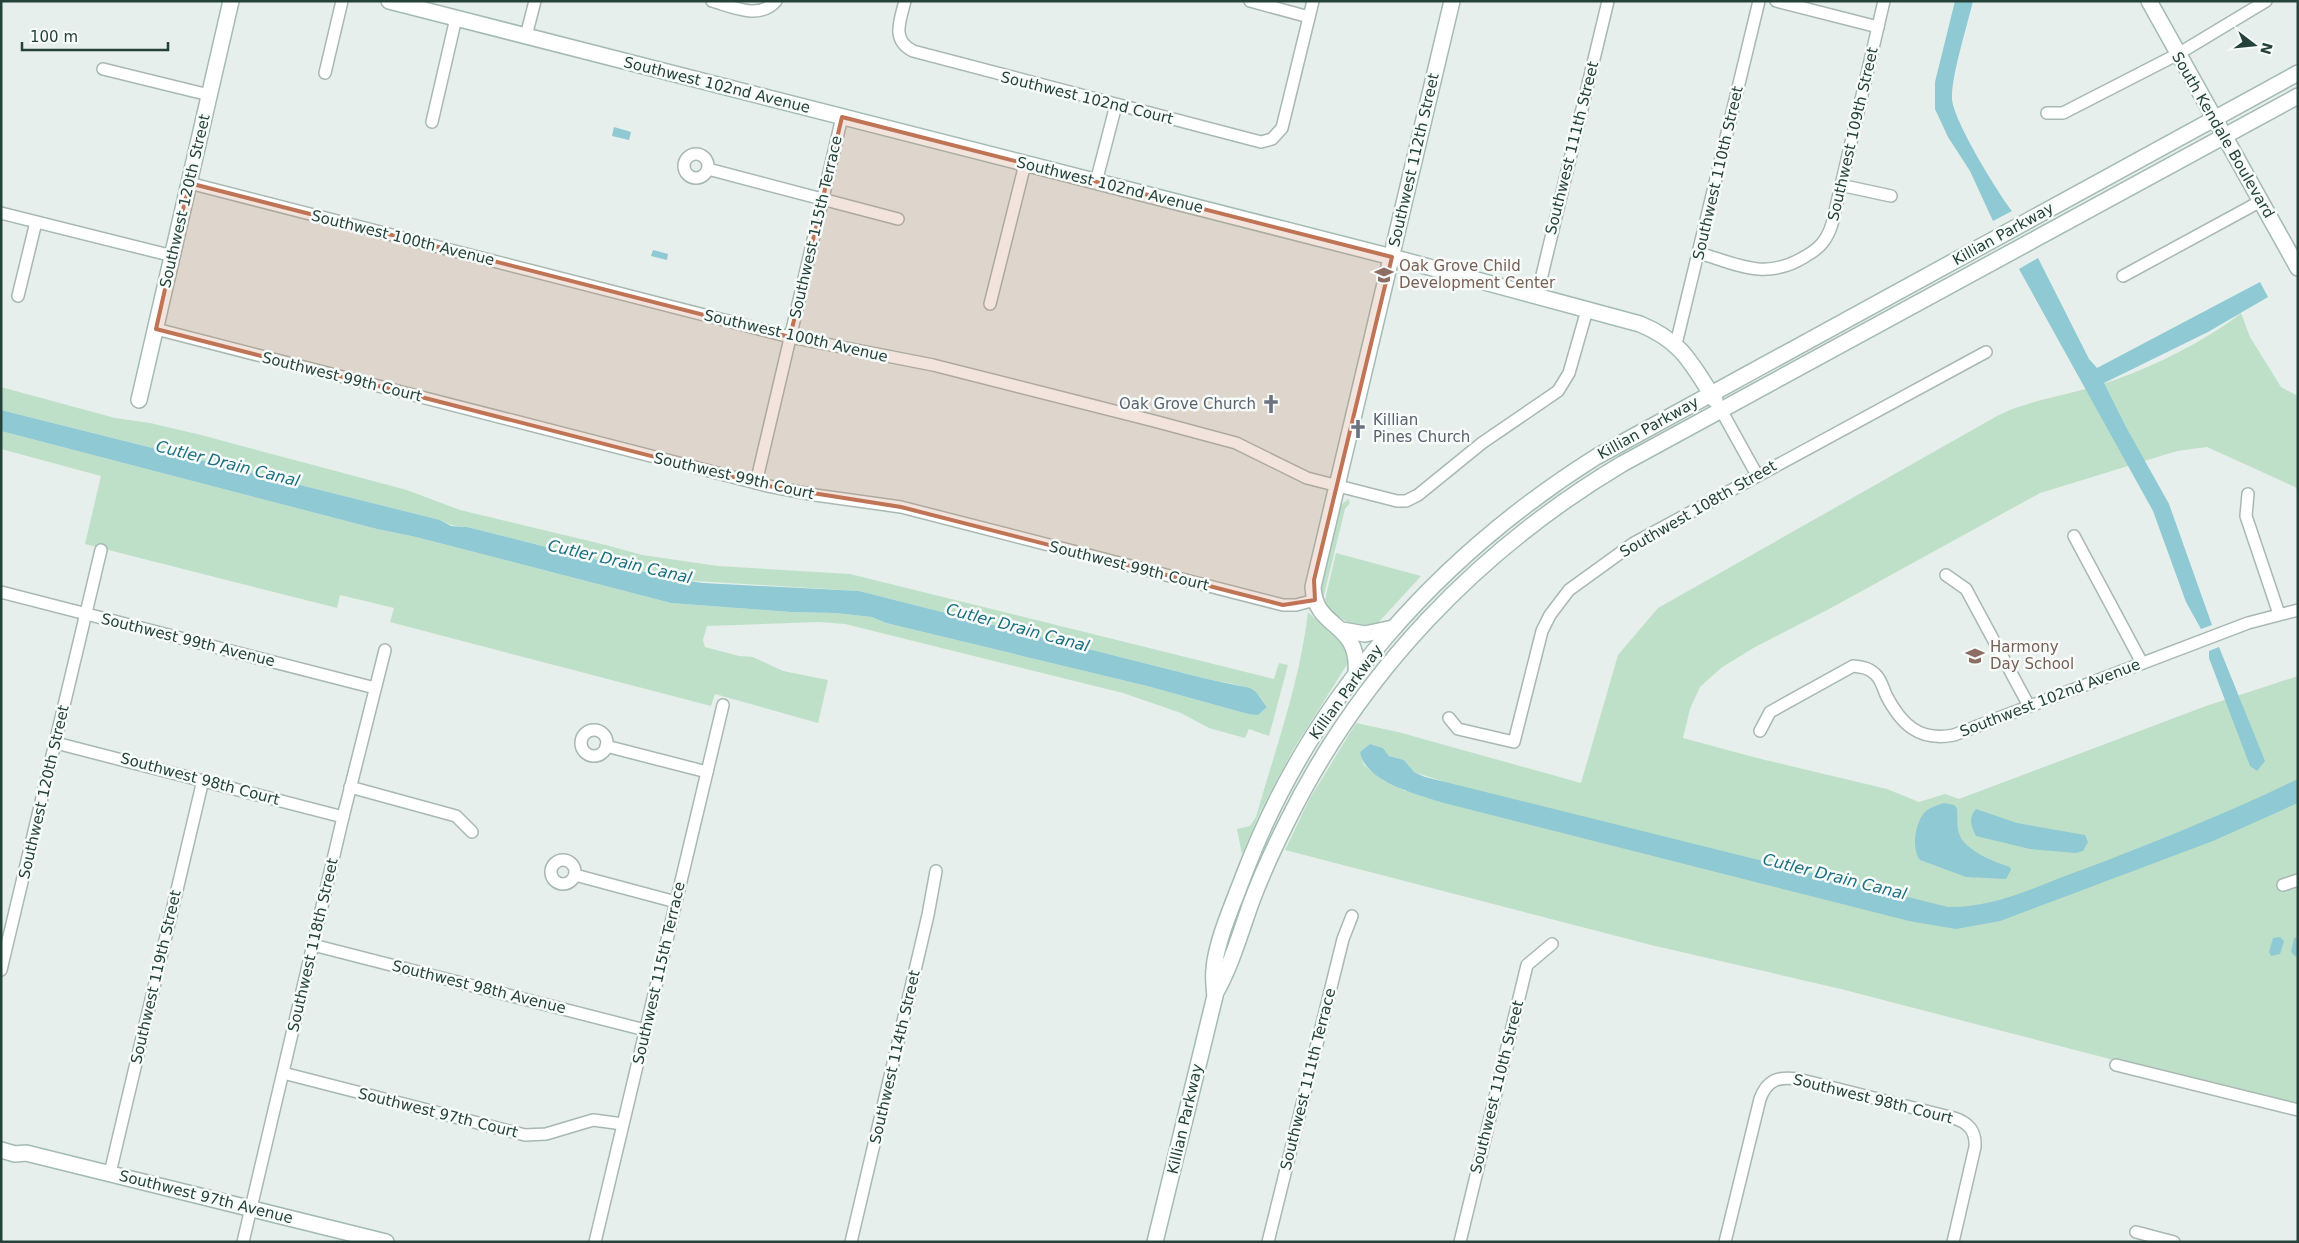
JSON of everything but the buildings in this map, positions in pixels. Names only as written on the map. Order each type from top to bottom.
[{"type":"street","name":"Southwest 120th Street","points":[[139,400],[231,1]]},
{"type":"street","points":[[325,73],[342,1]]},
{"type":"street","name":"Southwest 102nd Avenue","points":[[389,1],[1392,257],[1640,324],[1676,344],[1687,355],[1721,410],[1757,475]]},
{"type":"street","points":[[526,36],[535,1]]},
{"type":"street","points":[[712,1],[754,12],[772,5]]},
{"type":"street","name":"Southwest 102nd Court","points":[[905,1],[898,30],[903,46],[912,51],[944,61],[1261,142],[1272,139],[1282,128],[1309,17]]},
{"type":"street","points":[[1250,1],[1309,17],[1313,1]]},
{"type":"street","name":"Southwest 112th Street","points":[[1315,600],[1314,580],[1452,1]]},
{"type":"street","name":"Southwest 111th Street","points":[[1537,296],[1608,1]]},
{"type":"street","name":"Southwest 110th Street","points":[[1676,344],[1759,1]]},
{"type":"street","points":[[1776,1],[1878,27]]},
{"type":"street","name":"Southwest 109th Street","points":[[1699,253],[1763,271],[1785,267],[1819,248],[1827,237],[1884,1]]},
{"type":"street","name":"South Kendale Boulevard","points":[[2149,1],[2298,268]]},
{"type":"street","points":[[2047,113],[2063,113],[2178,54],[2266,1]]},
{"type":"street","points":[[432,122],[456,18]]},
{"type":"street","points":[[104,69],[209,95]]},
{"type":"street","name":"Killian Parkway","points":[[1215,996],[1214,968],[1237,892],[1259,838],[1299,759],[1356,673],[1393,628],[1441,576],[1477,544],[1529,502],[1596,457],[2298,73]]},
{"type":"street","name":"Killian Parkway","points":[[1155,1242],[1215,996],[1228,971],[1262,877],[1309,780],[1352,712],[1408,641],[1460,586],[1543,515],[1614,469],[2298,96]]},
{"type":"street","points":[[1096,182],[1116,105]]},
{"type":"street","name":"Southwest 115th Terrace","points":[[756,483],[842,117]]},
{"type":"street","points":[[990,304],[1025,164]]},
{"type":"street","points":[[708,169],[898,219]]},
{"type":"street","name":"Southwest 100th Avenue","points":[[189,183],[790,337],[932,365],[1228,441],[1250,449],[1290,472],[1397,501],[1406,501],[1418,494],[1482,443],[1558,391],[1570,373],[1587,310]]},
{"type":"street","points":[[1840,185],[1891,196]]},
{"type":"street","points":[[2123,276],[2261,200]]},
{"type":"street","points":[[1,213],[173,256]]},
{"type":"street","points":[[18,296],[36,222]]},
{"type":"street","name":"Southwest 99th Court","points":[[156,329],[790,491],[901,507],[1283,605],[1296,605],[1315,600]]},
{"type":"street","name":"Southwest 108th Street","points":[[1449,718],[1458,729],[1514,742],[1542,631],[1550,615],[1569,590],[1634,543],[1986,352]]},
{"type":"street","points":[[2248,494],[2246,516],[2279,614]]},
{"type":"street","points":[[2074,536],[2142,663]]},
{"type":"street","name":"Southwest 120th Street","points":[[1,970],[101,550]]},
{"type":"street","points":[[1946,575],[1966,589],[2029,706]]},
{"type":"street","name":"Southwest 99th Avenue","points":[[1,592],[375,688]]},
{"type":"street","points":[[1315,600],[1324,615],[1342,630],[1355,649],[1356,673]]},
{"type":"street","name":"Southwest 102nd Avenue","points":[[1760,731],[1770,712],[1854,666],[1864,668],[1875,674],[1900,718],[1910,727],[1924,734],[1942,736],[1954,734],[2142,663],[2279,614],[2298,610]]},
{"type":"street","points":[[1342,630],[1365,634],[1393,628]]},
{"type":"street","name":"Southwest 118th Street","points":[[244,1242],[350,787],[385,650]]},
{"type":"street","name":"Southwest 115th Terrace","points":[[595,1242],[723,705]]},
{"type":"street","name":"Southwest 98th Court","points":[[56,742],[343,817]]},
{"type":"street","points":[[606,746],[707,772]]},
{"type":"street","name":"Southwest 119th Street","points":[[110,1173],[203,780]]},
{"type":"street","points":[[350,787],[456,816],[472,832]]},
{"type":"street","name":"Southwest 114th Street","points":[[851,1242],[928,915],[936,871]]},
{"type":"street","points":[[574,875],[676,902]]},
{"type":"street","points":[[2283,885],[2298,880]]},
{"type":"street","name":"Southwest 111th Terrace","points":[[1268,1242],[1343,939],[1352,916]]},
{"type":"street","name":"Southwest 110th Street","points":[[1460,1242],[1527,965],[1552,944]]},
{"type":"street","name":"Southwest 98th Avenue","points":[[313,945],[645,1030]]},
{"type":"street","points":[[2116,1064],[2298,1110]]},
{"type":"street","name":"Southwest 97th Court","points":[[283,1073],[524,1135],[546,1134],[580,1122],[593,1120],[623,1124]]},
{"type":"street","name":"Southwest 98th Court","points":[[1725,1242],[1760,1099],[1766,1086],[1775,1079],[1798,1079],[1954,1118],[1969,1126],[1974,1132],[1975,1147],[1953,1242]]},
{"type":"street","name":"Southwest 97th Avenue","points":[[1,1142],[17,1147],[26,1153]]},
{"type":"street","name":"Southwest 97th Avenue","points":[[1,1150],[15,1154],[26,1153],[110,1173],[386,1242]]},
{"type":"street","points":[[2136,1232],[2174,1242]]},
{"type":"highlighted area","points":[[842,117],[1392,257],[1314,580],[1315,600],[1283,605],[901,507],[768,486],[156,329],[189,183],[790,337]]},
{"type":"green space","points":[[2241,313],[2250,337],[2281,387],[2298,396],[2298,491],[2295,487],[2207,447],[2177,451],[2040,493],[1831,608],[1755,647],[1721,668],[1700,687],[1690,709],[1683,738],[1887,789],[1919,802],[1945,794],[1959,799],[2206,706],[2298,676],[2298,1108],[1841,989],[1651,945],[1285,850],[1309,800],[1356,723],[1398,732],[1581,783],[1618,655],[1658,608],[1997,416],[2023,405],[2123,377],[2194,344]],"holes":[[[1370,744],[1383,748],[1389,756],[1404,760],[1414,772],[1445,782],[1405,791],[1364,765],[1360,752]]]},
{"type":"green space","points":[[1,387],[115,418],[150,423],[201,435],[407,490],[460,510],[642,555],[718,566],[850,574],[1274,679],[1279,663],[1288,665],[1269,736],[1249,729],[1245,738],[1209,728],[1181,713],[1123,693],[845,624],[819,622],[707,626],[703,640],[705,647],[739,656],[753,657],[783,671],[828,680],[818,723],[715,694],[711,706],[390,622],[394,608],[340,595],[337,608],[85,544],[101,476],[1,449],[1,431],[671,603],[872,617],[886,623],[1147,686],[1248,714],[1264,710],[1267,707],[1262,699],[1250,689],[1242,686],[1207,679],[859,591],[680,580],[467,527],[451,525],[440,520],[1,410]]},
{"type":"green space","points":[[1348,499],[1350,503],[1345,509],[1323,599],[1320,588],[1338,508]]},
{"type":"green space","points":[[1336,553],[1421,576],[1377,624],[1354,624],[1340,618],[1325,600]]},
{"type":"green space","points":[[1308,612],[1348,649],[1348,663],[1293,750],[1261,810],[1242,854],[1237,829],[1250,826],[1256,817],[1293,690]]},
{"type":"water","points":[[1955,1],[1973,1],[1952,89],[1954,109],[1977,156],[2012,211],[1993,221],[1970,171],[1948,137],[1935,109],[1935,82]]},
{"type":"water","points":[[614,127],[631,132],[629,140],[612,136]]},
{"type":"water","points":[[653,250],[668,254],[667,260],[651,256]]},
{"type":"water","points":[[2038,258],[2089,359],[2097,368],[2260,282],[2268,297],[2208,332],[2104,383],[2169,504],[2212,625],[2201,629],[2186,602],[2153,511],[2019,269]]},
{"type":"water","points":[[1,410],[440,520],[451,526],[467,527],[669,578],[703,583],[859,591],[1207,679],[1250,688],[1256,692],[1267,707],[1258,715],[1248,714],[1147,686],[886,623],[872,617],[671,603],[1,431]]},
{"type":"water","points":[[2219,647],[2265,761],[2257,771],[2250,766],[2209,658],[2209,651]]},
{"type":"water","points":[[1370,744],[1383,748],[1389,756],[1404,760],[1414,772],[1425,777],[1948,907],[1981,904],[2014,896],[2188,828],[2298,779],[2298,803],[2213,841],[2000,921],[1956,929],[1909,921],[1421,796],[1394,786],[1372,772],[1364,762],[1360,752]]},
{"type":"water","points":[[1944,803],[1954,805],[1957,808],[1959,833],[1969,846],[1989,859],[2010,867],[2011,870],[2006,879],[1966,877],[1920,860],[1917,855],[1915,842],[1919,821],[1926,811]]},
{"type":"water","points":[[1976,809],[2017,823],[2085,835],[2088,842],[2083,851],[2076,853],[2030,849],[1976,836],[1971,822],[1973,812]]},
{"type":"water","points":[[2280,937],[2284,941],[2280,954],[2271,956],[2269,952],[2273,938]]},
{"type":"water","points":[[2298,937],[2298,956],[2296,957],[2291,952],[2294,938]]},
{"type":"place","name":"Oak Grove Child Development Center","points":[[1384,275]]},
{"type":"place","name":"Oak Grove Church","points":[[1271,404]]},
{"type":"place","name":"Killian Pines Church","points":[[1358,429]]},
{"type":"place","name":"Harmony Day School","points":[[1975,656]]},
{"type":"water label","name":"Cutler Drain Canal","points":[[228,463]]},
{"type":"water label","name":"Cutler Drain Canal","points":[[620,561]]},
{"type":"water label","name":"Cutler Drain Canal","points":[[1018,627]]},
{"type":"water label","name":"Cutler Drain Canal","points":[[1835,876]]}]
